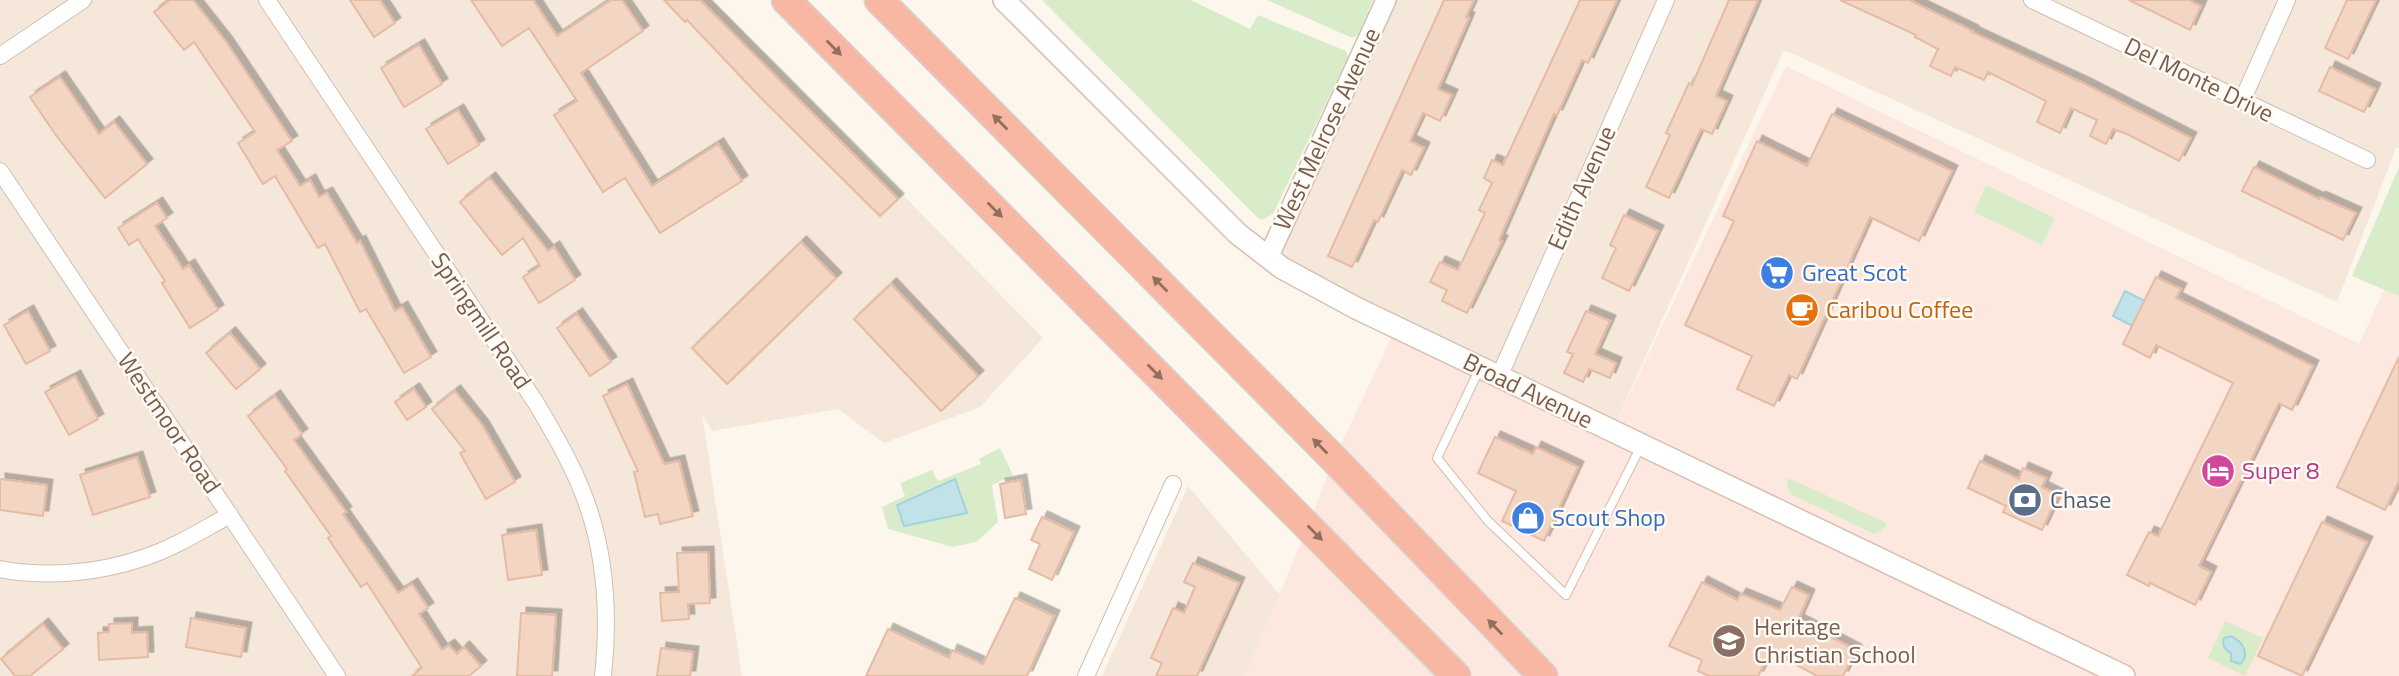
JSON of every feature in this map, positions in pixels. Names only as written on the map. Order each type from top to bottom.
[{"type":"highway","points":[[786,0],[1456,676]]},
{"type":"highway","points":[[879,0],[1334,459],[1542,676]]},
{"type":"main road","name":"Broad Avenue","points":[[1004,0],[1238,234],[1268,258],[1316,288],[2124,676]]},
{"type":"street","points":[[0,56],[83,0]]},
{"type":"street","name":"Springmill Road","points":[[267,0],[536,403],[557,439],[587,503],[595,530],[606,628],[603,676]]},
{"type":"street","name":"West Melrose Avenue","points":[[1268,258],[1386,0]]},
{"type":"street","name":"Edith Avenue","points":[[1490,372],[1666,0]]},
{"type":"street","name":"Del Monte Drive","points":[[2032,0],[2367,160]]},
{"type":"street","points":[[2242,101],[2287,0]]},
{"type":"street","name":"Westmoor Road","points":[[0,171],[337,676]]},
{"type":"street","points":[[1086,676],[1173,484]]},
{"type":"street","points":[[0,569],[61,573],[117,566],[170,547],[230,515]]},
{"type":"lane","points":[[1490,372],[1437,458],[1488,521],[1566,595],[1641,445]]},
{"type":"shaded area","points":[[0,0],[712,0],[1043,338],[980,407],[884,443],[838,409],[712,431],[702,414],[742,676],[0,676]]},
{"type":"shaded area","points":[[1386,0],[2399,0],[2399,148],[2396,148],[2337,302],[1784,50],[1612,431],[1268,258]]},
{"type":"shaded area","points":[[1786,66],[2359,344],[2399,257],[2399,676],[1245,676],[1334,459],[1396,328],[1612,431]]},
{"type":"shaded area","points":[[1188,486],[1280,595],[1245,676],[1102,676]]},
{"type":"green space","points":[[1042,0],[1191,0],[1250,29],[1258,15],[1346,51],[1348,57],[1273,214],[1261,220],[1257,217]]},
{"type":"green space","points":[[1267,0],[1373,0],[1358,35],[1352,38]]},
{"type":"green space","points":[[2399,167],[2399,296],[2352,276]]},
{"type":"green space","points":[[1986,185],[2055,218],[2042,245],[1974,212]]},
{"type":"green space","points":[[1000,448],[1013,475],[992,485],[998,522],[976,542],[953,547],[888,529],[882,507],[905,496],[900,483],[932,470],[938,481],[981,464],[979,459]]},
{"type":"green space","points":[[1788,478],[1887,523],[1882,531],[1874,534],[1790,494]]},
{"type":"green space","points":[[2225,621],[2263,638],[2245,676],[2208,658]]},
{"type":"water","points":[[2125,291],[2145,301],[2132,326],[2113,316]]},
{"type":"water","points":[[955,479],[967,513],[904,526],[897,505]]},
{"type":"water","points":[[2231,636],[2244,648],[2245,656],[2240,664],[2231,661],[2231,653],[2223,645],[2224,638]]},
{"type":"building","points":[[170,0],[193,0],[227,43],[292,141],[277,150],[300,186],[310,180],[319,197],[327,193],[357,243],[360,241],[395,311],[402,307],[431,357],[404,373],[366,309],[360,312],[325,244],[318,248],[275,176],[263,184],[238,143],[255,132],[194,42],[184,50],[154,12]]},
{"type":"building","points":[[350,0],[380,0],[395,23],[374,37]]},
{"type":"building","points":[[471,0],[533,0],[557,36],[611,0],[622,0],[643,31],[581,73],[652,186],[718,144],[742,181],[660,233],[625,178],[603,192],[554,115],[577,101],[529,28],[502,46]]},
{"type":"building","points":[[664,0],[700,0],[898,199],[880,216],[687,20],[685,22]]},
{"type":"building","points":[[1444,0],[1474,0],[1466,17],[1469,18],[1438,89],[1452,95],[1440,121],[1423,113],[1410,141],[1424,148],[1411,175],[1402,170],[1378,222],[1374,220],[1352,267],[1328,256]]},
{"type":"building","points":[[1580,0],[1617,0],[1588,63],[1582,60],[1557,115],[1554,114],[1499,240],[1502,241],[1467,313],[1442,301],[1447,290],[1430,282],[1440,262],[1458,270],[1485,213],[1479,210],[1492,183],[1484,178],[1492,160],[1503,165]]},
{"type":"building","points":[[1729,0],[1758,0],[1716,96],[1727,101],[1712,134],[1701,129],[1669,198],[1646,187],[1670,135],[1666,133],[1689,83],[1692,85]]},
{"type":"building","points":[[1840,0],[1909,0],[2191,138],[2179,161],[2113,129],[2106,144],[2090,136],[2097,120],[2071,108],[2060,133],[2037,122],[2046,101],[1988,72],[1984,80],[1955,67],[1951,76],[1930,66],[1938,49],[1915,37],[1916,35]]},
{"type":"building","points":[[2129,0],[2189,0],[2201,6],[2190,30]]},
{"type":"building","points":[[2347,0],[2376,0],[2348,59],[2325,48]]},
{"type":"building","points":[[419,45],[442,84],[404,107],[381,68]]},
{"type":"building","points":[[2330,67],[2375,89],[2364,112],[2319,91]]},
{"type":"building","points":[[60,77],[99,134],[114,122],[147,164],[105,198],[30,97]]},
{"type":"building","points":[[458,110],[479,145],[448,164],[426,129]]},
{"type":"building","name":"Great Scot","points":[[1832,114],[1952,171],[1919,241],[1870,217],[1797,379],[1789,375],[1774,406],[1737,389],[1752,356],[1685,325],[1734,221],[1723,216],[1757,141],[1807,166]]},
{"type":"building","points":[[2254,167],[2319,199],[2320,197],[2356,213],[2343,240],[2242,191]]},
{"type":"building","points":[[490,178],[548,251],[554,247],[575,280],[539,303],[523,277],[540,266],[523,238],[502,255],[460,202]]},
{"type":"building","points":[[157,203],[167,218],[155,226],[183,269],[189,265],[218,310],[190,328],[162,283],[165,281],[138,239],[129,245],[118,228]]},
{"type":"building","points":[[1624,215],[1658,231],[1629,291],[1602,278],[1616,248],[1610,245]]},
{"type":"building","points":[[801,242],[836,278],[727,384],[692,348]]},
{"type":"building","name":"Super 8","points":[[2156,277],[2181,289],[2176,298],[2313,366],[2292,410],[2279,403],[2199,566],[2211,572],[2195,605],[2127,575],[2149,532],[2158,536],[2233,383],[2156,345],[2150,358],[2123,344]]},
{"type":"building","points":[[891,284],[978,376],[941,411],[854,319]]},
{"type":"building","points":[[28,311],[50,351],[26,364],[4,325]]},
{"type":"building","points":[[1586,311],[1610,321],[1595,354],[1616,363],[1610,378],[1589,369],[1583,382],[1564,373],[1573,354],[1567,352]]},
{"type":"building","points":[[577,314],[611,362],[590,376],[557,328]]},
{"type":"building","points":[[230,333],[260,369],[236,389],[206,353]]},
{"type":"building","points":[[2399,357],[2399,481],[2385,510],[2337,487]]},
{"type":"building","points":[[75,376],[98,419],[69,435],[45,392]]},
{"type":"building","points":[[627,384],[664,464],[679,461],[693,516],[660,524],[658,514],[645,517],[634,472],[638,471],[603,396]]},
{"type":"building","points":[[414,389],[426,407],[407,420],[395,402]]},
{"type":"building","points":[[455,391],[483,426],[515,482],[486,499],[460,453],[465,451],[432,409]]},
{"type":"building","points":[[275,396],[302,434],[294,440],[346,512],[343,514],[398,593],[412,584],[428,608],[419,614],[442,650],[449,645],[457,654],[464,647],[481,666],[469,676],[412,676],[422,668],[367,583],[361,587],[328,538],[331,536],[285,471],[287,469],[248,416]]},
{"type":"building","points":[[1495,437],[1533,454],[1536,447],[1578,467],[1544,541],[1502,521],[1516,491],[1478,473]]},
{"type":"building","points":[[137,457],[150,497],[93,515],[80,475]]},
{"type":"building","name":"Chase","points":[[1980,461],[2019,479],[2023,468],[2046,478],[2042,487],[2058,495],[2042,530],[2003,512],[2006,506],[1968,488]]},
{"type":"building","points":[[0,479],[47,485],[43,516],[0,510]]},
{"type":"building","points":[[1021,480],[1026,514],[1005,518],[1000,484]]},
{"type":"building","points":[[1042,517],[1074,532],[1052,580],[1029,569],[1040,544],[1031,540]]},
{"type":"building","points":[[2322,522],[2367,542],[2302,676],[2258,656]]},
{"type":"building","points":[[536,530],[542,575],[508,580],[502,535]]},
{"type":"building","points":[[708,552],[710,603],[688,604],[689,619],[662,621],[660,593],[679,592],[677,553]]},
{"type":"building","points":[[1193,563],[1239,583],[1197,676],[1156,676],[1162,663],[1151,658],[1173,608],[1184,613],[1195,587],[1184,582]]},
{"type":"building","points":[[1702,582],[1737,600],[1741,594],[1780,610],[1792,587],[1809,595],[1798,620],[1856,650],[1843,676],[1817,676],[1771,651],[1758,676],[1709,676],[1698,671],[1702,660],[1669,646]]},
{"type":"building","points":[[1015,598],[1054,616],[1027,676],[866,676],[888,629],[949,658],[952,650],[983,664]]},
{"type":"building","points":[[521,613],[556,615],[552,676],[517,676]]},
{"type":"building","points":[[191,618],[246,628],[241,657],[186,647]]},
{"type":"building","points":[[132,623],[132,633],[147,632],[148,657],[99,660],[98,633],[109,632],[109,624]]},
{"type":"building","points":[[43,624],[63,649],[30,676],[15,676],[1,659]]},
{"type":"building","points":[[661,648],[693,652],[690,676],[657,676]]},
{"type":"place","name":"Great Scot","points":[[1777,273]]},
{"type":"place","name":"Caribou Coffee","points":[[1802,310]]},
{"type":"place","name":"Super 8","points":[[2218,471]]},
{"type":"place","name":"Chase","points":[[2025,500]]},
{"type":"place","name":"Scout Shop","points":[[1528,518]]},
{"type":"place","name":"Heritage Christian School","points":[[1729,641]]}]
